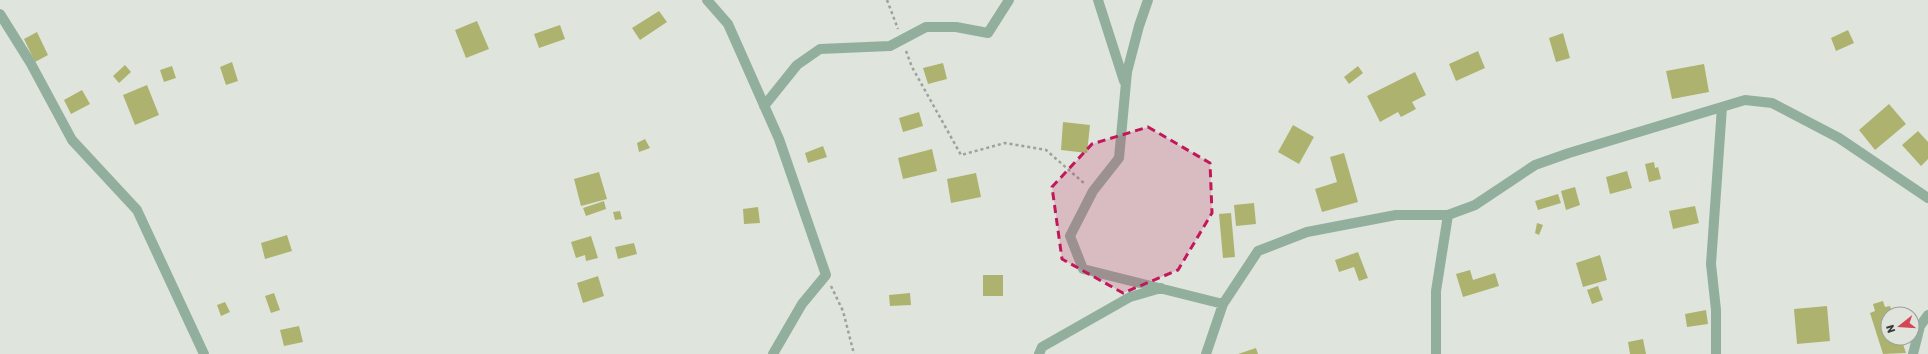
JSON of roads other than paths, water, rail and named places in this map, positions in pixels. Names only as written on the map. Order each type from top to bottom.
[{"type":"street","points":[[707,0],[728,24],[779,139],[826,275],[802,304],[773,354]]},
{"type":"street","points":[[764,106],[797,65],[820,49],[890,46],[926,27],[956,27],[988,33],[1009,0]]},
{"type":"street","points":[[1098,0],[1125,85]]},
{"type":"street","points":[[1148,0],[1139,26],[1127,72],[1119,158],[1093,191],[1070,236],[1083,269],[1223,304]]},
{"type":"street","points":[[0,14],[30,62],[72,140],[138,210],[204,354]]},
{"type":"street","points":[[1206,354],[1223,304],[1258,251],[1306,232],[1396,215],[1448,215],[1475,205],[1535,165],[1569,153],[1744,100],[1772,104],[1839,138],[1928,198]]},
{"type":"street","points":[[1716,354],[1716,310],[1710,264],[1722,107]]},
{"type":"street","points":[[1436,354],[1436,291],[1448,215]]},
{"type":"street","points":[[1039,354],[1042,347],[1130,298],[1161,288]]},
{"type":"street","points":[[1913,354],[1920,326],[1928,315]]}]
